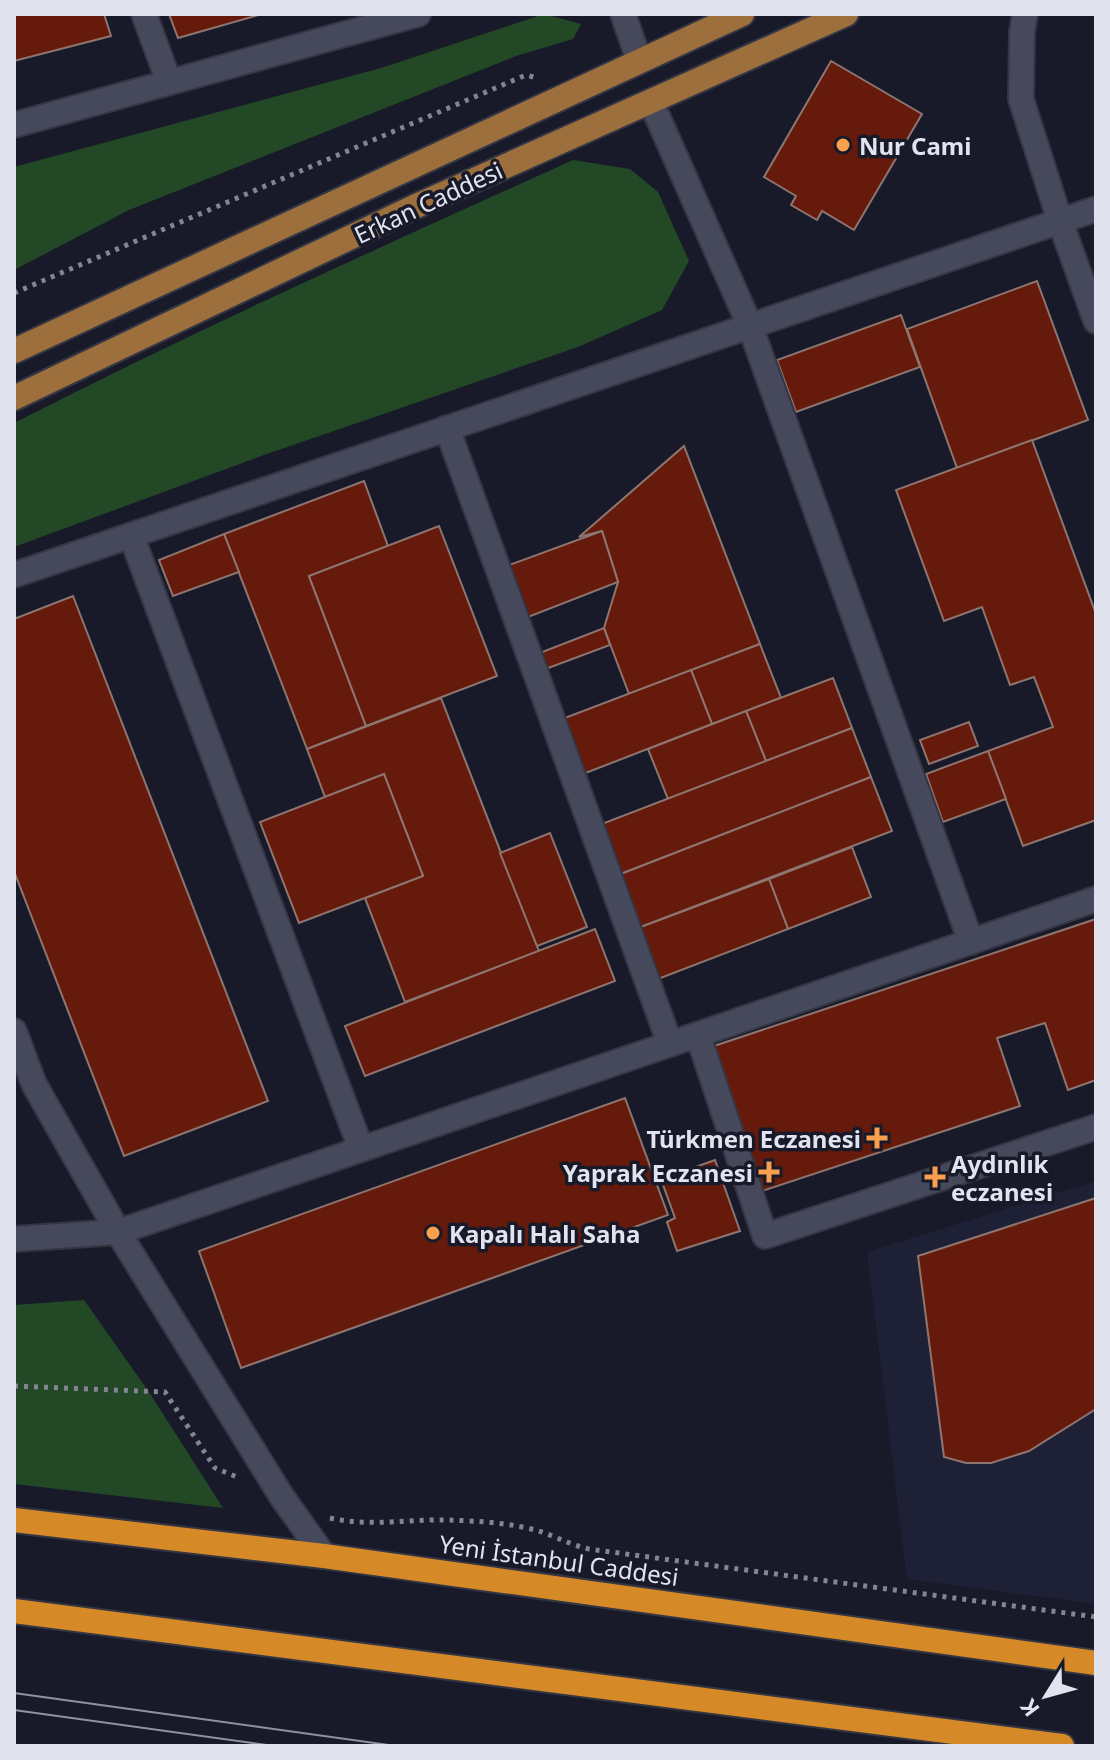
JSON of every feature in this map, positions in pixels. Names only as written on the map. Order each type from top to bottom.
[{"type":"highway","name":"Yeni İstanbul Caddesi","points":[[14,1520],[324,1556],[1096,1663]]},
{"type":"highway","points":[[14,1611],[1062,1746]]},
{"type":"main road","name":"Erkan Caddesi","points":[[14,351],[742,14]]},
{"type":"main road","name":"Erkan Caddesi","points":[[14,398],[414,207],[846,14]]},
{"type":"street","points":[[144,14],[169,82]]},
{"type":"street","points":[[14,125],[375,20],[418,14]]},
{"type":"street","points":[[623,14],[639,60]]},
{"type":"street","points":[[1025,14],[1021,99],[1096,321]]},
{"type":"street","points":[[651,102],[750,326],[971,942]]},
{"type":"street","points":[[14,575],[1096,209]]},
{"type":"street","points":[[447,428],[670,1044]]},
{"type":"street","points":[[131,535],[361,1149]]},
{"type":"street","points":[[14,1239],[118,1232],[1096,899]]},
{"type":"street","points":[[14,1031],[34,1084],[118,1232],[282,1497],[324,1556]]},
{"type":"street","points":[[698,1035],[765,1236],[1096,1127]]},
{"type":"path","points":[[14,293],[526,75],[576,90]]},
{"type":"path","points":[[14,1386],[165,1392],[215,1468],[328,1518],[348,1522],[449,1520],[485,1523],[540,1532],[589,1549],[1096,1617]]},
{"type":"shaded area","points":[[1096,1181],[1096,1604],[907,1579],[867,1252]]},
{"type":"green space","points":[[544,14],[581,24],[573,39],[516,56],[129,210],[14,270],[14,167],[381,68]]},
{"type":"green space","points":[[573,160],[630,169],[658,192],[689,261],[662,310],[578,347],[264,455],[14,547],[14,423],[222,321]]},
{"type":"green space","points":[[84,1300],[149,1392],[223,1508],[14,1484],[14,1305]]},
{"type":"building","points":[[14,14],[104,14],[111,36],[14,61]]},
{"type":"building","points":[[169,14],[262,14],[178,38]]},
{"type":"building","name":"Nur Cami","points":[[831,61],[922,114],[854,230],[822,211],[817,220],[791,205],[796,196],[764,177]]},
{"type":"building","points":[[1037,281],[1088,420],[957,468],[907,329]]},
{"type":"building","points":[[901,315],[920,367],[796,412],[777,360]]},
{"type":"building","points":[[1032,440],[1096,614],[1096,820],[1023,846],[988,751],[1053,727],[1034,677],[1010,685],[982,607],[944,621],[896,490]]},
{"type":"building","points":[[684,446],[760,644],[629,694],[604,628],[618,582],[602,531],[579,537]]},
{"type":"building","points":[[364,481],[388,546],[309,576],[366,726],[307,749],[224,534]]},
{"type":"building","points":[[439,526],[497,676],[366,726],[309,576]]},
{"type":"building","points":[[602,531],[618,582],[523,619],[504,567]]},
{"type":"building","points":[[224,534],[239,572],[173,596],[159,560]]},
{"type":"building","points":[[73,596],[268,1101],[124,1156],[14,871],[14,619]]},
{"type":"building","points":[[604,628],[610,645],[543,670],[537,654]]},
{"type":"building","points":[[760,644],[781,698],[712,724],[691,670]]},
{"type":"building","points":[[691,670],[712,724],[583,774],[562,719]]},
{"type":"building","points":[[833,678],[852,728],[766,761],[746,711]]},
{"type":"building","points":[[441,698],[539,951],[405,1002],[365,898],[423,876],[384,774],[325,797],[307,749]]},
{"type":"building","points":[[746,711],[766,761],[668,799],[648,749]]},
{"type":"building","points":[[969,722],[978,746],[929,764],[920,740]]},
{"type":"building","points":[[852,728],[871,777],[618,875],[599,825]]},
{"type":"building","points":[[988,751],[1006,799],[943,822],[926,774]]},
{"type":"building","points":[[384,774],[423,876],[299,923],[260,822]]},
{"type":"building","points":[[871,777],[892,831],[638,928],[618,875]]},
{"type":"building","points":[[550,833],[587,927],[537,946],[500,853]]},
{"type":"building","points":[[852,847],[871,897],[788,929],[769,879]]},
{"type":"building","points":[[769,879],[788,929],[658,979],[638,928]]},
{"type":"building","points":[[1096,919],[1096,1080],[1068,1090],[1045,1023],[997,1038],[1020,1106],[756,1193],[708,1048]]},
{"type":"building","points":[[595,929],[615,981],[365,1076],[345,1026]]},
{"type":"building","name":"Kapalı Halı Saha","points":[[625,1098],[668,1215],[241,1368],[199,1251]]},
{"type":"building","points":[[715,1160],[740,1231],[677,1251],[667,1222],[675,1218],[661,1179]]},
{"type":"building","points":[[1096,1198],[1096,1409],[1029,1451],[991,1463],[966,1463],[944,1457],[918,1256]]},
{"type":"tram line","points":[[14,1693],[396,1746]]},
{"type":"tram line","points":[[14,1710],[274,1746]]},
{"type":"place","name":"Nur Cami","points":[[843,145]]},
{"type":"place","name":"Türkmen Eczanesi","points":[[877,1138]]},
{"type":"place","name":"Yaprak Eczanesi","points":[[769,1172]]},
{"type":"place","name":"Aydınlık eczanesi","points":[[935,1177]]},
{"type":"place","name":"Kapalı Halı Saha","points":[[433,1233]]}]
